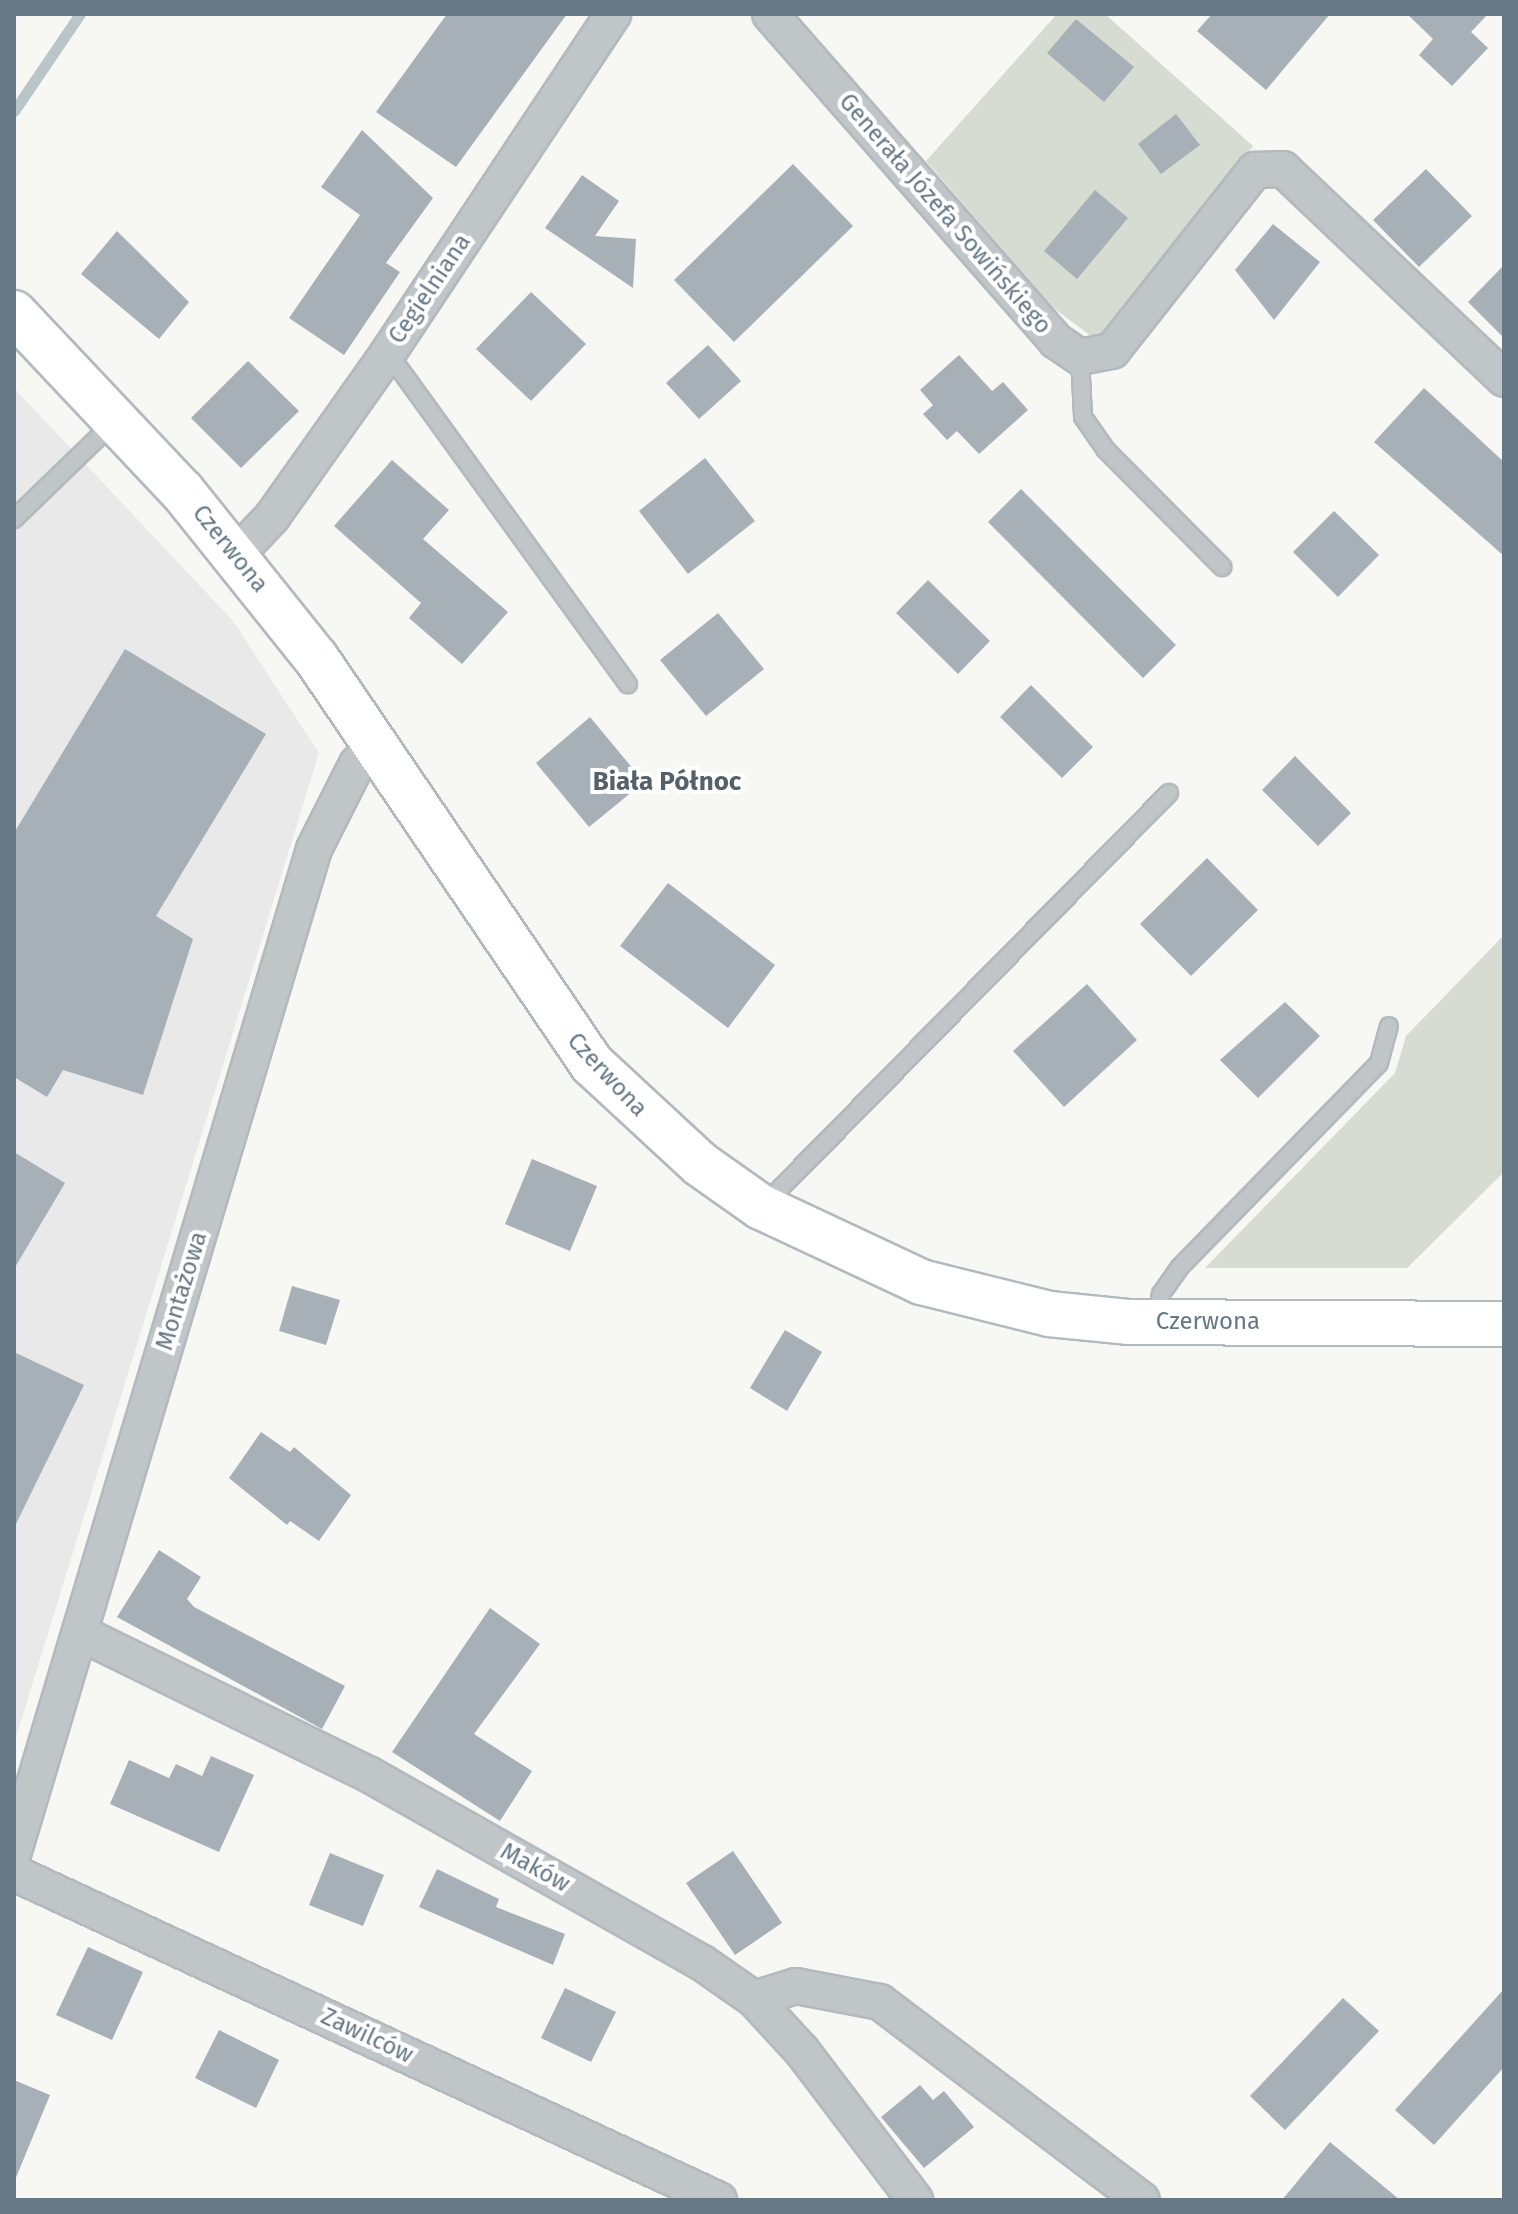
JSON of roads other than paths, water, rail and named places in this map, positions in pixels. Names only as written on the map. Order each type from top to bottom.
[{"type":"street","name":"Cegielniana","points":[[236,555],[272,517],[388,353],[613,14]]},
{"type":"street","name":"Generała Józefa Sowińskiego","points":[[770,14],[1056,341],[1080,357]]},
{"type":"street","points":[[1080,357],[1112,351],[1255,170],[1283,169],[1504,379]]},
{"type":"street","name":"Czerwona","points":[[14,313],[117,419],[236,555],[377,743],[592,1064],[676,1143],[761,1207],[921,1282],[1049,1314],[1157,1323],[1504,1324]]},
{"type":"street","name":"Montażowa","points":[[14,1851],[314,849],[357,764],[377,743]]},
{"type":"street","name":"Maków","points":[[80,1633],[370,1775],[701,1962],[754,1999],[802,2051],[915,2200]]},
{"type":"street","name":"Zawilców","points":[[14,1873],[719,2200]]},
{"type":"street","points":[[754,1999],[796,1986],[880,2002],[1142,2200]]},
{"type":"lane","points":[[388,353],[628,684]]},
{"type":"lane","points":[[1080,357],[1083,417],[1106,450],[1222,567]]},
{"type":"lane","points":[[14,519],[117,419]]},
{"type":"lane","points":[[761,1207],[1169,793]]},
{"type":"lane","points":[[1157,1323],[1161,1294],[1179,1268],[1379,1063],[1389,1026]]},
{"type":"waterway","points":[[14,111],[80,14]]},
{"type":"district","name":"Biała Północ","points":[[667,782]]}]
